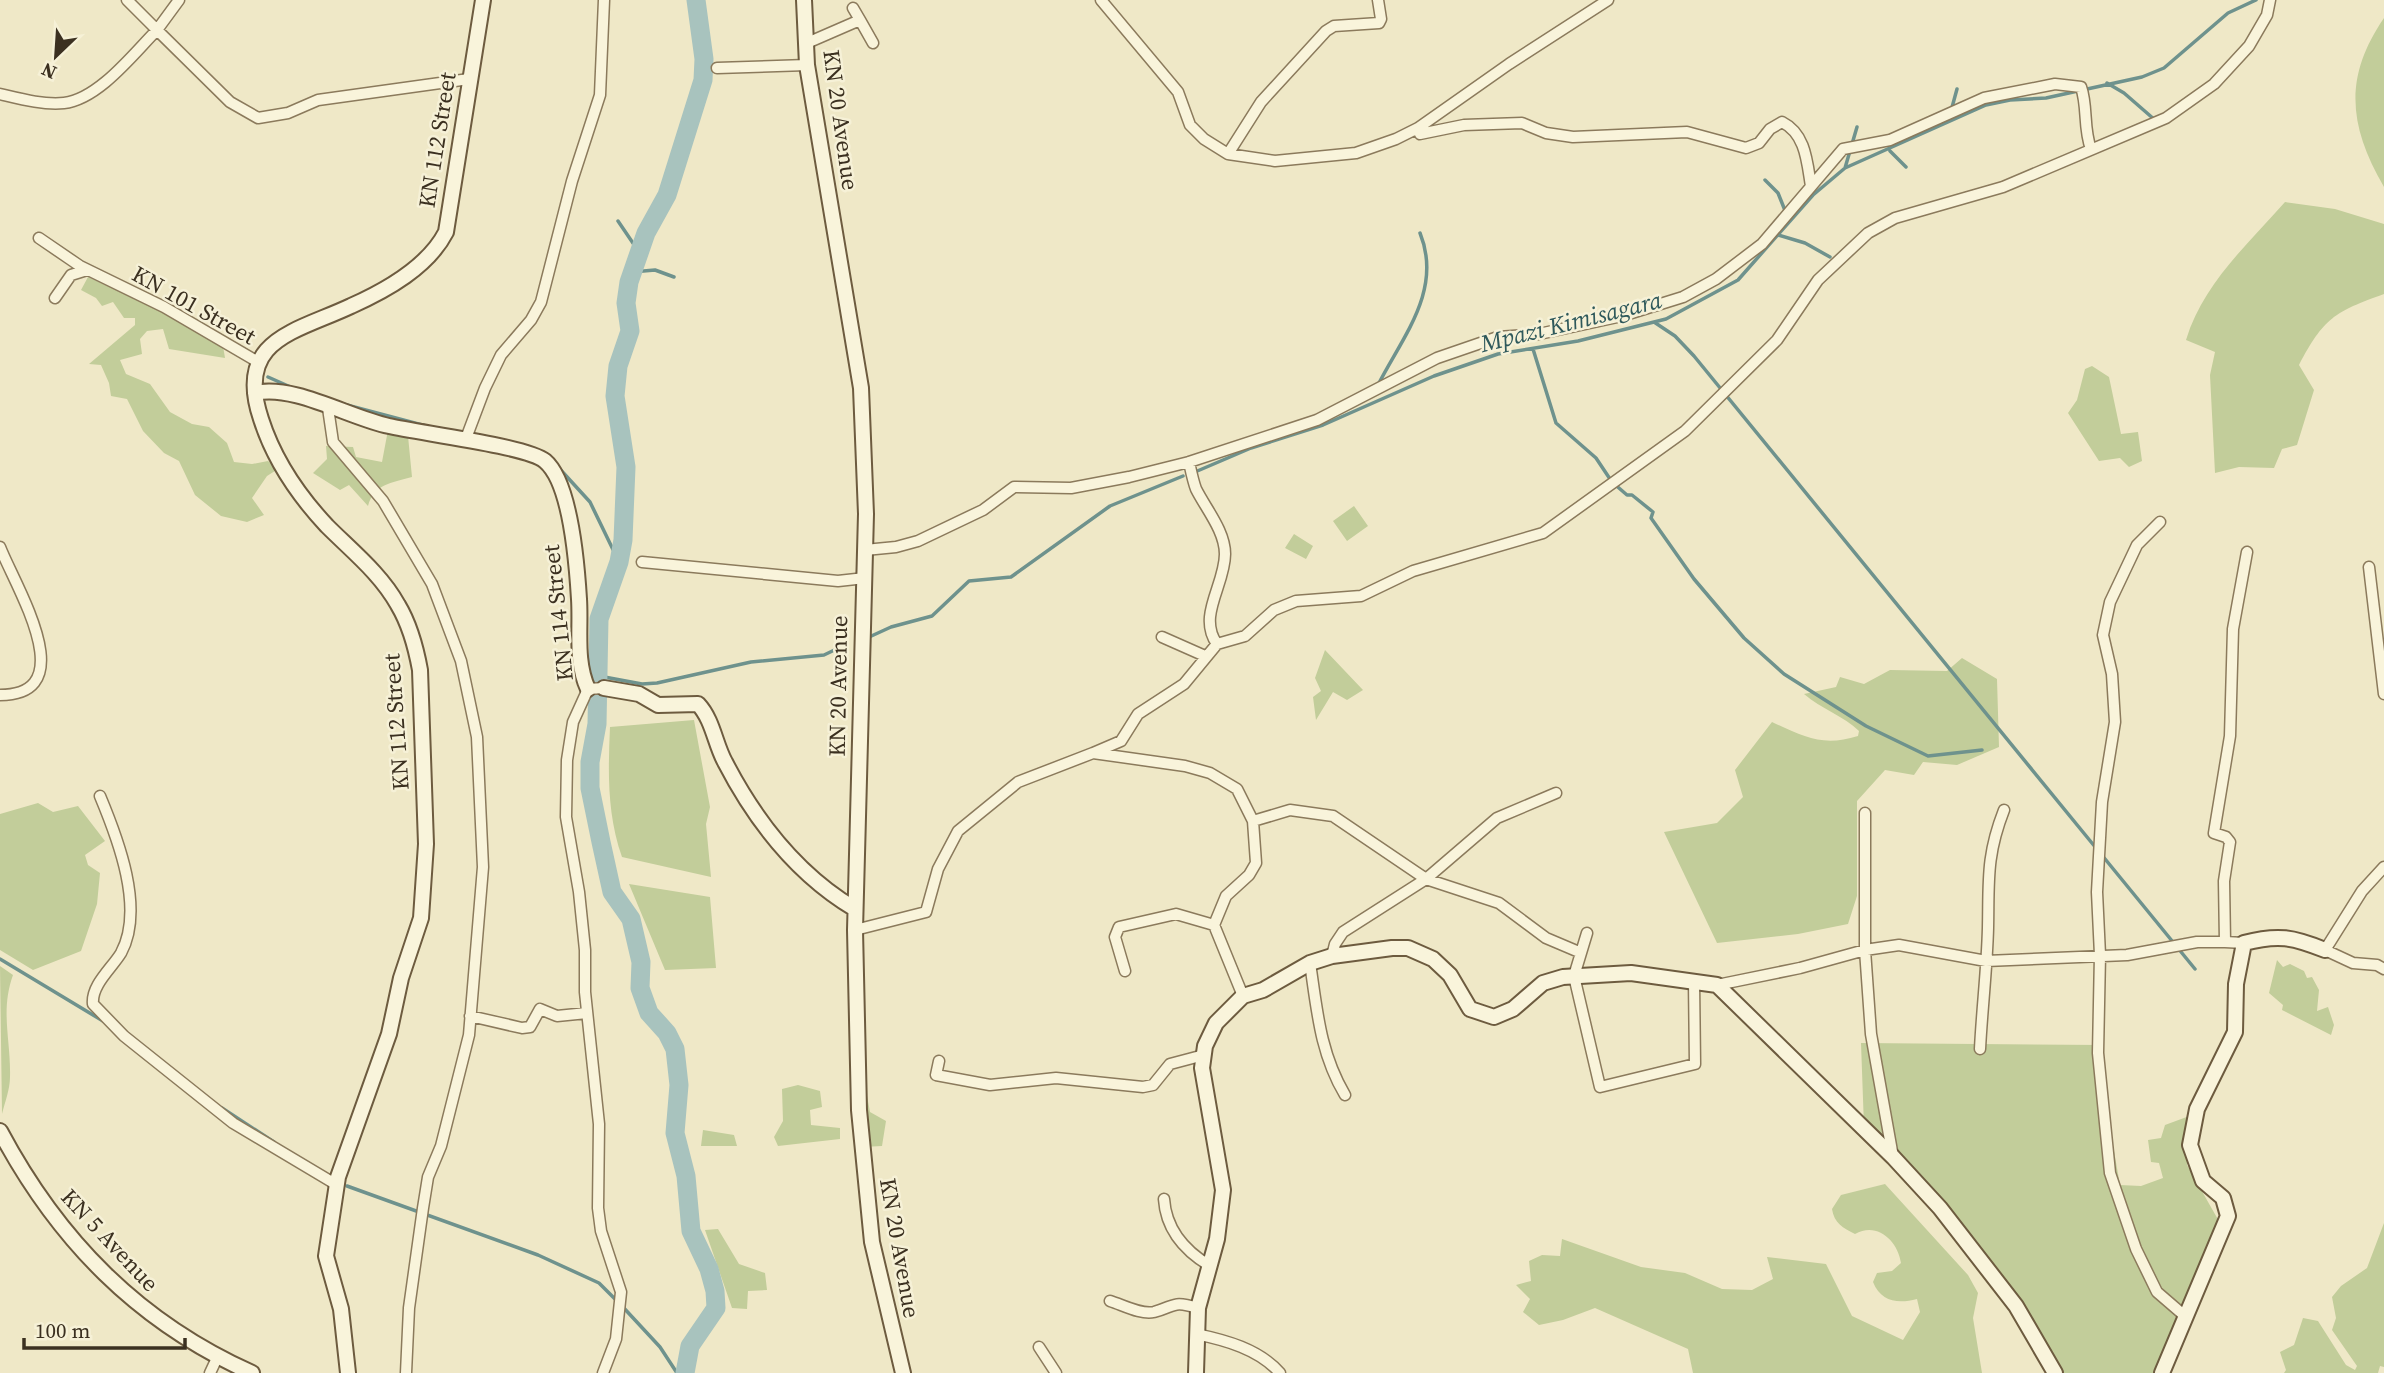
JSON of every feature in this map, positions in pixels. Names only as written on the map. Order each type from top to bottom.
[{"type":"street","points":[[127,0],[215,89],[258,118],[288,113],[318,100],[469,79]]},
{"type":"street","points":[[0,94],[41,102],[76,100],[109,79],[157,30],[179,0]]},
{"type":"street","name":"KN 112 Street","points":[[348,1373],[341,1309],[326,1255],[337,1185],[354,1127],[389,1034],[401,978],[421,918],[426,844],[420,670],[414,643],[398,605],[382,581],[295,488],[270,447],[253,374],[258,362],[286,332],[371,296],[416,267],[439,245],[446,232],[483,0]]},
{"type":"street","points":[[465,441],[485,387],[501,355],[531,320],[541,302],[572,181],[600,95],[604,0]]},
{"type":"street","name":"KN 20 Avenue","points":[[804,0],[807,65],[861,388],[865,578],[855,909],[860,1140],[872,1242],[903,1373]]},
{"type":"street","points":[[1101,0],[1178,92],[1190,125],[1216,149],[1228,154],[1275,161],[1328,158],[1356,153],[1418,128],[1498,71],[1608,0]]},
{"type":"street","points":[[1228,154],[1261,102],[1326,31],[1334,26],[1379,23],[1378,0]]},
{"type":"street","points":[[855,930],[926,912],[941,863],[958,831],[1018,782],[1121,741],[1133,719],[1184,684],[1217,644],[1245,636],[1274,610],[1296,601],[1362,596],[1413,571],[1520,542],[1543,533],[1685,431],[1777,340],[1818,280],[1868,233],[1895,218],[2003,187],[2166,118],[2214,84],[2249,46],[2267,15],[2270,0]]},
{"type":"street","points":[[853,8],[873,43]]},
{"type":"street","points":[[807,43],[860,20]]},
{"type":"street","points":[[717,68],[807,65]]},
{"type":"street","points":[[865,550],[896,547],[918,541],[983,510],[1014,487],[1079,487],[1189,462],[1317,420],[1437,358],[1498,337],[1539,334],[1622,316],[1683,297],[1724,273],[1762,244],[1843,149],[1890,140],[1966,104],[2032,87],[2055,84],[2081,87],[2084,96],[2084,127],[2091,149]]},
{"type":"street","points":[[1418,128],[1420,134],[1464,125],[1511,122],[1573,137],[1686,132],[1746,148],[1759,143],[1770,129],[1782,122],[1790,126],[1801,140],[1811,186]]},
{"type":"street","name":"KN 101 Street","points":[[39,238],[56,253],[164,307],[258,362]]},
{"type":"street","points":[[55,298],[71,275],[88,270]]},
{"type":"street","name":"KN 114 Street","points":[[256,393],[280,392],[386,426],[537,456],[552,469],[572,528],[580,604],[580,654],[583,678],[588,689],[604,688],[639,694],[657,705],[698,704],[736,783],[775,838],[816,881],[855,909]]},
{"type":"street","points":[[328,408],[333,442],[383,501],[432,584],[454,638],[471,700],[477,737],[483,867],[470,1016],[457,1089],[441,1146],[428,1177],[409,1308],[407,1373]]},
{"type":"street","points":[[1189,462],[1195,487],[1213,518],[1225,551],[1223,574],[1210,612],[1210,634],[1217,644]]},
{"type":"street","points":[[2160,522],[2137,545],[2110,602],[2103,635],[2112,674],[2115,722],[2102,802],[2096,892],[2100,954],[2098,1053],[2110,1173],[2136,1249],[2157,1292],[2186,1317]]},
{"type":"street","points":[[0,547],[39,634],[42,658],[34,685],[27,691],[0,695]]},
{"type":"street","points":[[2225,942],[2224,881],[2230,842],[2226,836],[2214,833],[2215,813],[2230,736],[2233,629],[2247,552]]},
{"type":"street","points":[[642,562],[838,581],[865,578]]},
{"type":"street","points":[[2369,567],[2384,694]]},
{"type":"street","points":[[1162,637],[1205,656]]},
{"type":"street","points":[[588,689],[573,722],[567,760],[565,817],[583,922],[587,1013],[599,1124],[598,1208],[601,1231],[621,1292],[616,1339],[603,1373]]},
{"type":"street","points":[[1093,754],[1185,766],[1210,773],[1237,789],[1253,821],[1256,863],[1250,875],[1226,896],[1214,925],[1243,996]]},
{"type":"street","points":[[1332,956],[1335,944],[1343,932],[1426,879],[1488,824],[1556,793]]},
{"type":"street","points":[[100,796],[125,865],[130,923],[121,952],[94,990],[93,1004],[124,1037],[233,1123],[337,1185]]},
{"type":"street","points":[[1253,821],[1290,810],[1333,816],[1426,879],[1499,903],[1546,939],[1579,952]]},
{"type":"street","points":[[1980,1049],[1986,961],[1987,873],[1992,841],[2004,810]]},
{"type":"street","points":[[1865,813],[1865,950],[1871,1034],[1893,1157]]},
{"type":"street","points":[[2325,950],[2362,891],[2384,867]]},
{"type":"street","points":[[1125,971],[1115,937],[1119,927],[1175,914],[1214,925]]},
{"type":"street","points":[[1587,933],[1579,952],[1574,976],[1597,1086],[1603,1088],[1695,1064],[1694,981]]},
{"type":"street","points":[[1196,1373],[1198,1308],[1210,1266],[1223,1190],[1203,1082],[1204,1055],[1216,1023],[1243,996],[1263,990],[1310,963],[1332,956],[1408,948],[1433,959],[1446,970],[1470,1009],[1494,1017],[1513,1009],[1543,983],[1574,976],[1631,972],[1717,985],[1800,968],[1865,950],[1899,945],[1986,961],[2147,954],[2197,942],[2245,943],[2271,935],[2289,937],[2353,963],[2384,969]]},
{"type":"street","points":[[2162,1373],[2228,1216],[2223,1198],[2203,1181],[2190,1145],[2197,1108],[2235,1032],[2236,984],[2245,943]]},
{"type":"street","points":[[1310,963],[1324,1048],[1345,1094]]},
{"type":"street","points":[[1717,985],[1893,1157],[1988,1267],[2016,1306],[2055,1373]]},
{"type":"street","points":[[470,1016],[522,1028],[530,1027],[540,1009],[557,1016],[587,1013]]},
{"type":"street","points":[[939,1061],[936,1075],[990,1085],[1056,1078],[1143,1087],[1153,1085],[1170,1064],[1204,1055]]},
{"type":"street","name":"KN 5 Avenue","points":[[0,1131],[29,1184],[59,1225],[143,1309],[216,1358],[252,1373]]},
{"type":"street","points":[[1164,1199],[1175,1236],[1184,1248],[1210,1266]]},
{"type":"street","points":[[1110,1301],[1143,1312],[1155,1311],[1172,1303],[1198,1308]]},
{"type":"street","points":[[1196,1334],[1239,1346],[1265,1360],[1280,1373]]},
{"type":"street","points":[[1039,1347],[1056,1373]]},
{"type":"street","points":[[210,1373],[216,1358]]},
{"type":"green space","points":[[2384,18],[2384,187],[2363,143],[2356,102],[2362,61]]},
{"type":"green space","points":[[2285,202],[2335,209],[2384,224],[2384,294],[2353,306],[2332,319],[2308,349],[2299,365],[2314,390],[2297,445],[2282,449],[2274,468],[2239,467],[2215,473],[2210,375],[2215,352],[2186,340],[2203,301],[2215,283]]},
{"type":"green space","points":[[88,277],[172,316],[223,346],[225,358],[169,349],[163,329],[147,331],[140,339],[142,354],[120,360],[126,374],[150,384],[170,412],[192,424],[209,427],[227,443],[234,462],[252,464],[268,461],[278,469],[267,476],[252,498],[264,515],[247,522],[221,516],[195,495],[179,461],[164,453],[143,431],[127,399],[111,396],[101,365],[89,364],[135,325],[135,318],[124,318],[113,302],[102,306],[96,298],[81,290]]},
{"type":"green space","points":[[2092,366],[2109,377],[2121,434],[2138,432],[2142,461],[2129,467],[2120,458],[2099,461],[2068,413],[2077,400],[2085,369]]},
{"type":"green space","points":[[388,430],[408,436],[412,477],[379,489],[368,506],[349,485],[340,490],[313,473],[327,459],[326,446],[353,447],[356,457],[382,462]]},
{"type":"green space","points":[[1354,506],[1368,526],[1347,541],[1333,521]]},
{"type":"green space","points":[[1294,534],[1313,546],[1306,559],[1285,548]]},
{"type":"green space","points":[[1325,650],[1363,690],[1347,700],[1333,692],[1316,720],[1313,697],[1321,691],[1315,678]]},
{"type":"green space","points":[[1962,658],[1997,679],[1999,747],[1957,765],[1923,762],[1914,775],[1885,770],[1857,801],[1857,896],[1848,924],[1798,934],[1717,943],[1664,832],[1717,823],[1743,797],[1735,770],[1772,722],[1814,739],[1834,741],[1858,736],[1859,731],[1853,726],[1804,694],[1836,687],[1840,677],[1864,684],[1890,670],[1947,671]]},
{"type":"green space","points":[[694,720],[710,807],[706,824],[711,877],[622,857],[611,809],[610,727]]},
{"type":"green space","points":[[38,803],[53,812],[78,806],[105,841],[85,855],[88,865],[100,873],[97,904],[81,951],[33,970],[0,950],[0,814]]},
{"type":"green space","points":[[629,884],[710,897],[716,968],[665,970]]},
{"type":"green space","points":[[2277,960],[2283,967],[2290,964],[2304,971],[2307,978],[2312,977],[2319,990],[2317,1011],[2328,1007],[2334,1025],[2331,1035],[2282,1010],[2283,1005],[2269,993]]},
{"type":"green space","points":[[0,966],[13,975],[7,1001],[10,1082],[2,1114]]},
{"type":"green space","points":[[1861,1043],[2101,1045],[2120,1185],[2141,1186],[2163,1178],[2159,1163],[2151,1162],[2148,1140],[2161,1138],[2165,1125],[2192,1115],[2187,1165],[2220,1223],[2159,1373],[2063,1373],[2002,1277],[1864,1127]]},
{"type":"green space","points":[[798,1085],[820,1091],[822,1107],[810,1110],[811,1125],[840,1128],[840,1139],[778,1146],[774,1137],[783,1121],[782,1089]]},
{"type":"green space","points":[[867,1096],[870,1112],[886,1121],[882,1146],[863,1147],[861,1099]]},
{"type":"green space","points":[[703,1130],[734,1135],[737,1146],[701,1146]]},
{"type":"green space","points":[[1885,1184],[1968,1275],[1978,1293],[1973,1318],[1982,1373],[1693,1373],[1688,1349],[1595,1308],[1563,1320],[1539,1325],[1523,1312],[1530,1299],[1516,1285],[1531,1281],[1529,1261],[1542,1255],[1560,1256],[1562,1239],[1641,1267],[1685,1273],[1722,1289],[1752,1290],[1773,1279],[1767,1257],[1826,1264],[1852,1316],[1903,1340],[1920,1312],[1917,1299],[1891,1300],[1876,1289],[1873,1282],[1877,1273],[1892,1271],[1901,1263],[1896,1247],[1885,1235],[1878,1232],[1871,1230],[1855,1234],[1847,1230],[1837,1221],[1832,1209],[1841,1195]]},
{"type":"green space","points":[[2384,1223],[2384,1367],[2380,1366],[2378,1373],[2284,1373],[2286,1370],[2280,1352],[2294,1345],[2303,1318],[2318,1321],[2346,1365],[2355,1370],[2357,1366],[2332,1330],[2336,1318],[2332,1297],[2341,1286],[2367,1268]]},
{"type":"green space","points":[[718,1229],[739,1264],[765,1273],[767,1290],[748,1291],[747,1309],[732,1308],[705,1230]]},
{"type":"waterway","points":[[685,1373],[690,1346],[716,1308],[715,1291],[709,1269],[691,1231],[686,1176],[675,1133],[679,1085],[675,1049],[667,1033],[649,1013],[640,988],[641,962],[631,919],[612,892],[590,788],[590,762],[597,724],[599,619],[619,562],[623,540],[626,467],[615,396],[618,366],[630,331],[626,303],[629,282],[646,233],[667,195],[703,80],[704,59],[696,0]]},
{"type":"waterway","name":"Mpazi Kimisagara","points":[[1195,472],[1251,448],[1323,425],[1434,376],[1498,354],[1578,341],[1666,319],[1738,280],[1813,195],[1845,168],[1986,105],[2010,100],[2046,98],[2142,77],[2164,68],[2228,13],[2256,0]]},
{"type":"waterway","points":[[2107,83],[2124,93],[2155,120]]},
{"type":"waterway","points":[[1951,111],[1957,89]]},
{"type":"waterway","points":[[1845,168],[1857,127]]},
{"type":"waterway","points":[[1890,151],[1906,167]]},
{"type":"waterway","points":[[1765,180],[1778,193],[1786,213]]},
{"type":"waterway","points":[[618,221],[639,252]]},
{"type":"waterway","points":[[1378,385],[1417,312],[1423,293],[1427,274],[1426,254],[1420,233]]},
{"type":"waterway","points":[[1778,235],[1805,243],[1830,257]]},
{"type":"waterway","points":[[632,272],[655,270],[674,277]]},
{"type":"waterway","points":[[1654,322],[1675,336],[1694,356],[2096,848]]},
{"type":"waterway","points":[[1533,349],[1556,423],[1596,458],[1612,482],[1653,512],[1651,518],[1694,579],[1744,638],[1784,674],[1866,726],[1928,756],[1982,750]]},
{"type":"waterway","points":[[268,377],[295,389]]},
{"type":"waterway","points":[[343,404],[426,426]]},
{"type":"waterway","points":[[558,467],[590,502],[619,562]]},
{"type":"waterway","name":"Mpazi Kimisagara","points":[[867,638],[891,627],[932,616],[969,581],[1011,577],[1110,506],[1183,476]]},
{"type":"waterway","name":"Mpazi Kimisagara","points":[[599,676],[642,684],[657,683],[751,662],[824,655],[847,644]]},
{"type":"waterway","points":[[2101,854],[2195,969]]},
{"type":"waterway","points":[[0,959],[103,1021]]},
{"type":"waterway","points":[[222,1108],[274,1142]]},
{"type":"waterway","points":[[347,1186],[538,1255],[599,1283],[617,1301]]},
{"type":"waterway","points":[[622,1306],[660,1347],[677,1373]]}]
